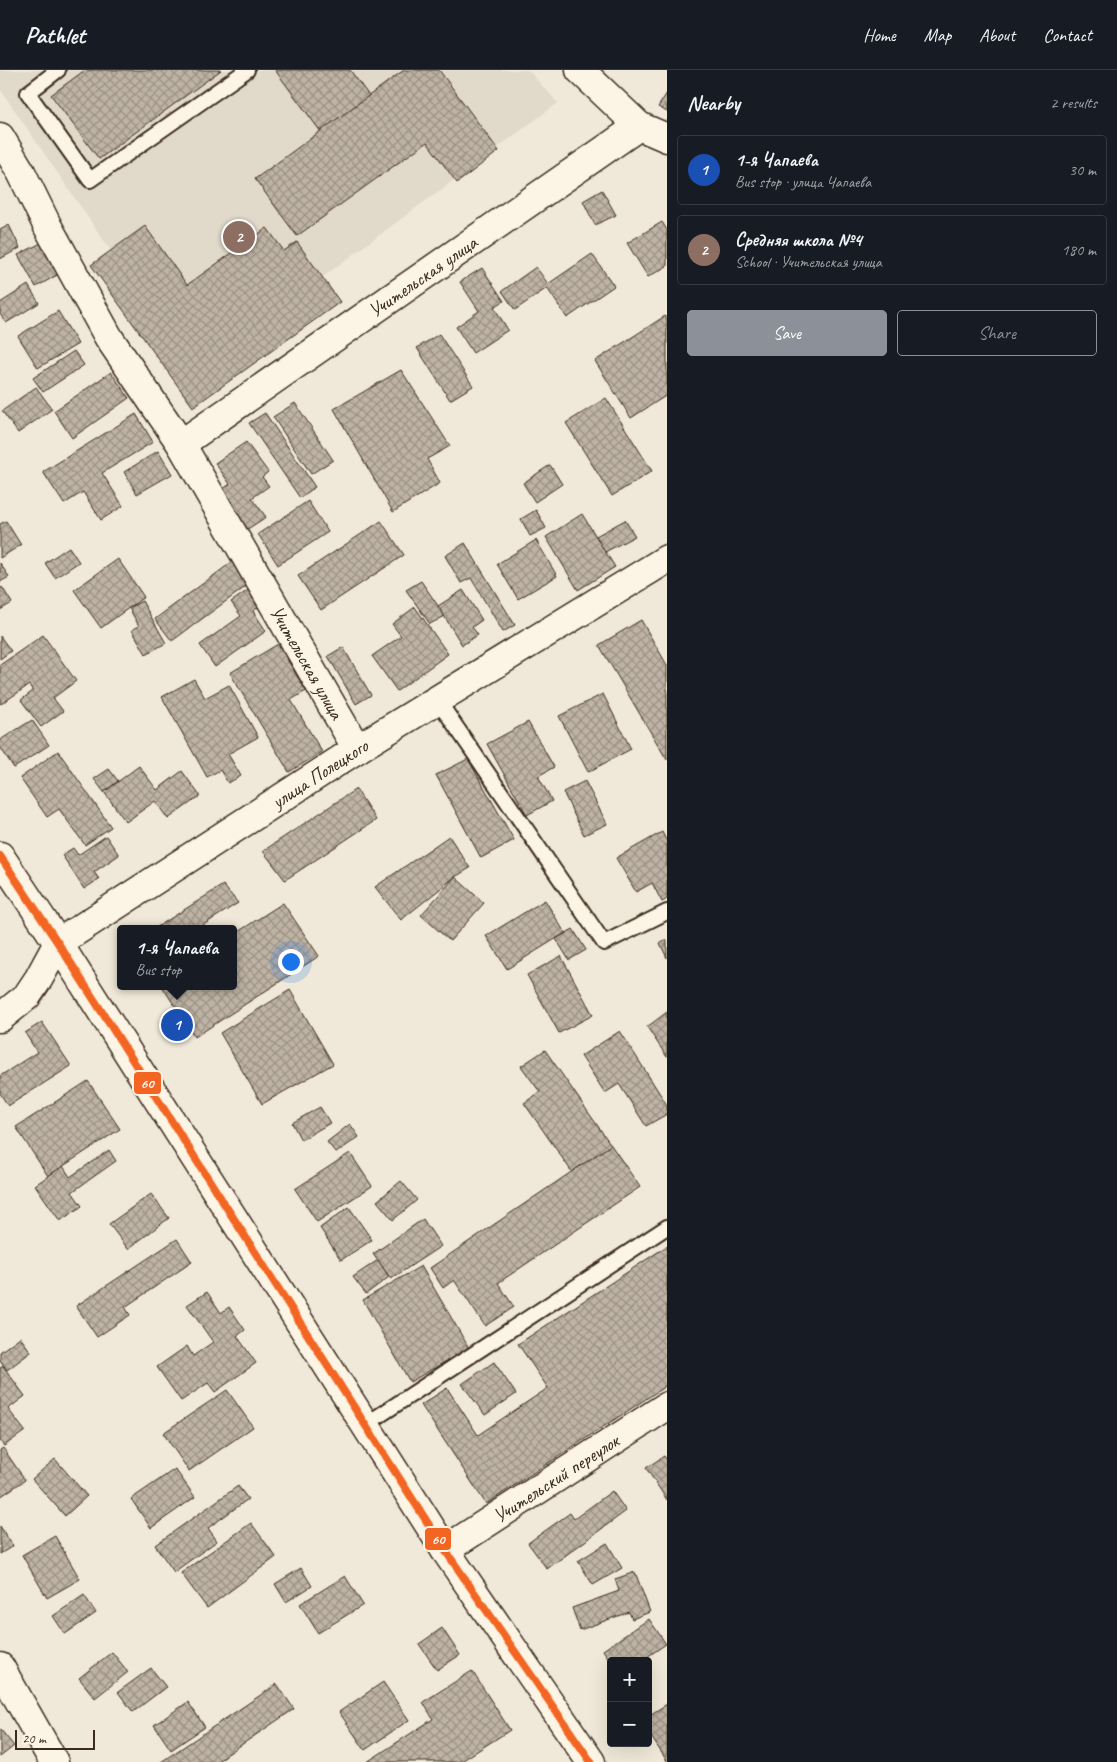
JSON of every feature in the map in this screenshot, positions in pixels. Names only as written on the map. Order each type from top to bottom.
[{"type":"street","points":[[580,70],[639,126],[667,138]]},
{"type":"street","name":"Учительская улица","points":[[181,444],[639,126]]},
{"type":"street","name":"Учительская улица","points":[[0,137],[21,172],[48,227],[109,338],[181,444],[358,749]]},
{"type":"street","name":"улица Полецкого","points":[[0,1018],[28,996],[58,943],[437,699],[667,559]]},
{"type":"street","points":[[0,856],[58,943],[445,1550],[591,1762]]},
{"type":"street","name":"Учительский переулок","points":[[445,1550],[667,1406]]},
{"type":"street","points":[[0,1667],[54,1762]]},
{"type":"lane","points":[[58,70],[28,93],[90,180],[247,70]]},
{"type":"lane","points":[[437,699],[604,942],[667,912]]},
{"type":"lane","points":[[365,1425],[667,1227]]},
{"type":"shaded area","points":[[0,70],[528,70],[558,103],[194,372],[0,89]]},
{"type":"building","points":[[85,70],[221,70],[99,159],[51,95]]},
{"type":"building","points":[[275,70],[350,70],[369,96],[321,132]]},
{"type":"building","points":[[404,70],[439,70],[499,151],[457,183],[427,142],[297,236],[255,179]]},
{"type":"building","points":[[667,93],[667,112],[658,107]]},
{"type":"building","points":[[602,190],[616,215],[595,225],[583,201]]},
{"type":"building","points":[[662,222],[667,230],[667,266],[648,277],[627,243]]},
{"type":"building","points":[[9,225],[20,248],[0,259],[0,230]]},
{"type":"building","points":[[145,226],[187,285],[267,228],[284,251],[297,242],[340,302],[193,407],[91,265]]},
{"type":"building","points":[[41,243],[59,274],[36,287],[18,255]]},
{"type":"building","points":[[592,254],[614,286],[567,318],[547,288],[515,310],[502,291],[536,267],[548,284]]},
{"type":"building","points":[[482,268],[504,301],[494,307],[508,330],[473,353],[456,327],[479,311],[460,282]]},
{"type":"building","points":[[28,285],[39,303],[6,323],[0,314],[0,303]]},
{"type":"building","points":[[58,311],[78,344],[38,368],[18,336]]},
{"type":"building","points":[[665,316],[667,320],[667,395],[631,418],[595,361]]},
{"type":"building","points":[[439,334],[473,386],[450,400],[417,348]]},
{"type":"building","points":[[74,351],[84,365],[43,392],[33,378]]},
{"type":"building","points":[[401,370],[450,446],[427,459],[440,483],[393,512],[334,409]]},
{"type":"building","points":[[111,372],[129,398],[72,438],[54,411]]},
{"type":"building","points":[[36,387],[52,409],[18,433],[2,411]]},
{"type":"building","points":[[606,398],[652,471],[612,496],[566,423]]},
{"type":"building","points":[[295,403],[333,460],[311,474],[273,417]]},
{"type":"building","points":[[265,413],[315,487],[300,498],[249,423]]},
{"type":"building","points":[[136,414],[153,442],[102,473],[123,506],[101,520],[83,492],[64,504],[43,472]]},
{"type":"building","points":[[246,442],[268,472],[262,477],[269,486],[252,498],[266,517],[246,530],[219,492],[230,484],[215,463]]},
{"type":"building","points":[[158,451],[172,474],[137,494],[124,472]]},
{"type":"building","points":[[550,465],[562,484],[535,502],[523,483]]},
{"type":"building","points":[[308,501],[328,532],[278,565],[258,534]]},
{"type":"building","points":[[536,510],[546,528],[530,536],[521,519]]},
{"type":"building","points":[[582,514],[615,567],[578,590],[546,537]]},
{"type":"building","points":[[625,520],[635,536],[605,552],[596,536]]},
{"type":"building","points":[[6,521],[21,545],[0,558],[0,524]]},
{"type":"building","points":[[381,521],[404,555],[321,610],[298,576]]},
{"type":"building","points":[[536,540],[557,576],[518,599],[497,564]]},
{"type":"building","points":[[465,543],[515,625],[503,632],[471,578],[461,583],[445,556]]},
{"type":"building","points":[[69,547],[79,562],[55,578],[45,563]]},
{"type":"building","points":[[118,559],[144,597],[101,628],[74,590]]},
{"type":"building","points":[[232,562],[248,585],[172,641],[155,619]]},
{"type":"building","points":[[0,563],[9,577],[0,582]]},
{"type":"building","points":[[421,581],[445,616],[430,624],[406,590]]},
{"type":"building","points":[[2,587],[12,603],[0,610],[0,589]]},
{"type":"building","points":[[251,588],[263,604],[253,611],[266,631],[215,667],[200,645],[241,616],[231,602]]},
{"type":"building","points":[[463,590],[482,620],[472,627],[478,635],[462,645],[438,606]]},
{"type":"building","points":[[142,601],[166,643],[146,654],[132,630],[139,626],[129,608]]},
{"type":"building","points":[[415,607],[448,654],[397,691],[372,656],[401,636],[392,624]]},
{"type":"building","points":[[641,620],[667,665],[667,760],[599,645]]},
{"type":"building","points":[[43,635],[76,681],[53,698],[63,711],[41,727],[21,700],[33,691],[29,685],[0,703],[0,665]]},
{"type":"building","points":[[0,636],[11,651],[0,659]]},
{"type":"building","points":[[278,644],[306,691],[291,700],[322,752],[289,772],[230,673]]},
{"type":"building","points":[[343,647],[371,695],[356,704],[328,656]]},
{"type":"building","points":[[194,679],[205,698],[229,685],[258,737],[228,754],[241,776],[228,783],[220,770],[207,777],[162,697]]},
{"type":"building","points":[[603,694],[631,749],[588,772],[559,716]]},
{"type":"building","points":[[32,720],[49,745],[14,768],[0,747],[0,740]]},
{"type":"building","points":[[528,722],[554,767],[538,776],[552,801],[527,815],[487,744]]},
{"type":"building","points":[[58,751],[111,827],[85,845],[59,809],[47,817],[20,778]]},
{"type":"building","points":[[468,759],[514,840],[481,858],[436,775]]},
{"type":"building","points":[[139,766],[157,790],[182,771],[200,796],[168,819],[155,801],[126,822],[104,792]]},
{"type":"building","points":[[109,769],[118,781],[104,792],[94,779]]},
{"type":"building","points":[[585,781],[607,824],[584,835],[563,792]]},
{"type":"building","points":[[356,789],[376,820],[285,880],[263,851]]},
{"type":"building","points":[[662,832],[667,842],[667,899],[662,902],[652,883],[636,892],[616,858]]},
{"type":"building","points":[[106,836],[119,855],[94,872],[99,879],[84,889],[62,855],[73,848],[78,855]]},
{"type":"building","points":[[449,836],[470,868],[455,877],[401,920],[375,887]]},
{"type":"building","points":[[455,877],[484,903],[450,941],[421,915]]},
{"type":"building","points":[[223,885],[238,903],[203,925],[160,925]]},
{"type":"building","points":[[545,900],[565,933],[507,969],[486,936]]},
{"type":"building","points":[[283,903],[319,956],[195,1037],[165,990],[237,990],[237,932]]},
{"type":"building","points":[[573,929],[586,950],[569,960],[556,939]]},
{"type":"building","points":[[667,940],[667,958],[660,943]]},
{"type":"building","points":[[561,956],[593,1015],[559,1033],[527,975]]},
{"type":"building","points":[[290,990],[333,1064],[262,1104],[220,1033]]},
{"type":"building","points":[[667,1012],[667,1057],[647,1027]]},
{"type":"building","points":[[42,1022],[71,1066],[8,1106],[0,1093],[0,1076],[37,1052],[25,1033]]},
{"type":"building","points":[[620,1031],[667,1105],[667,1114],[646,1126],[619,1084],[605,1093],[581,1056]]},
{"type":"building","points":[[545,1050],[611,1145],[572,1172],[524,1103],[540,1092],[521,1066]]},
{"type":"building","points":[[88,1081],[120,1129],[48,1176],[16,1127]]},
{"type":"building","points":[[320,1107],[330,1123],[301,1140],[292,1123]]},
{"type":"building","points":[[350,1124],[359,1137],[336,1153],[327,1142]]},
{"type":"building","points":[[611,1145],[640,1187],[498,1283],[514,1307],[485,1326],[454,1280],[443,1288],[430,1268]]},
{"type":"building","points":[[109,1150],[116,1161],[72,1192],[82,1206],[60,1221],[35,1185],[63,1166],[70,1177]]},
{"type":"building","points":[[350,1153],[372,1186],[317,1222],[295,1189]]},
{"type":"building","points":[[401,1181],[417,1200],[393,1220],[377,1201]]},
{"type":"building","points":[[151,1194],[169,1218],[128,1249],[109,1224]]},
{"type":"building","points":[[349,1207],[372,1240],[341,1260],[320,1228]]},
{"type":"building","points":[[423,1219],[441,1246],[391,1279],[373,1254]]},
{"type":"building","points":[[177,1239],[192,1262],[125,1307],[130,1315],[97,1337],[76,1306]]},
{"type":"building","points":[[667,1246],[667,1385],[486,1504],[421,1405],[447,1388],[478,1435],[548,1388],[518,1344]]},
{"type":"building","points":[[378,1260],[389,1277],[366,1294],[353,1277]]},
{"type":"building","points":[[421,1266],[469,1348],[410,1382],[363,1300]]},
{"type":"building","points":[[207,1292],[221,1313],[229,1307],[245,1330],[237,1336],[256,1363],[215,1392],[208,1383],[181,1401],[157,1367],[187,1346],[193,1356],[213,1342],[187,1305]]},
{"type":"building","points":[[20,1337],[31,1352],[7,1370],[0,1360],[0,1352]]},
{"type":"building","points":[[494,1362],[516,1394],[485,1415],[462,1384]]},
{"type":"building","points":[[3,1366],[25,1396],[8,1409],[25,1431],[4,1446],[0,1441],[0,1368]]},
{"type":"building","points":[[227,1390],[253,1427],[189,1471],[163,1433]]},
{"type":"building","points":[[3,1448],[25,1480],[0,1497],[0,1450]]},
{"type":"building","points":[[664,1456],[667,1460],[667,1500],[646,1468]]},
{"type":"building","points":[[55,1459],[87,1496],[65,1516],[32,1479]]},
{"type":"building","points":[[175,1469],[195,1497],[151,1528],[131,1499]]},
{"type":"building","points":[[238,1486],[248,1499],[208,1528],[217,1541],[174,1572],[155,1545]]},
{"type":"building","points":[[612,1491],[626,1511],[547,1569],[528,1543],[570,1513],[574,1519]]},
{"type":"building","points":[[251,1523],[276,1557],[207,1608],[181,1573]]},
{"type":"building","points":[[0,1526],[13,1546],[0,1554]]},
{"type":"building","points":[[55,1536],[80,1579],[47,1598],[22,1555]]},
{"type":"building","points":[[607,1543],[622,1568],[593,1585],[578,1561]]},
{"type":"building","points":[[301,1568],[312,1586],[286,1602],[275,1584]]},
{"type":"building","points":[[635,1572],[650,1612],[632,1619],[629,1612],[580,1630],[572,1608],[619,1591],[615,1579]]},
{"type":"building","points":[[345,1576],[363,1605],[318,1633],[300,1604]]},
{"type":"building","points":[[84,1595],[96,1613],[65,1634],[53,1616]]},
{"type":"building","points":[[649,1619],[666,1644],[647,1657],[608,1657],[603,1650]]},
{"type":"building","points":[[442,1628],[460,1655],[437,1670],[419,1644]]},
{"type":"building","points":[[112,1652],[128,1672],[95,1698],[79,1678]]},
{"type":"building","points":[[151,1668],[166,1687],[133,1712],[118,1692]]},
{"type":"building","points":[[472,1671],[510,1730],[460,1762],[367,1762],[433,1719],[423,1702]]},
{"type":"building","points":[[383,1682],[409,1720],[365,1750],[339,1712]]},
{"type":"building","points":[[277,1684],[294,1709],[216,1762],[161,1762]]},
{"type":"building","points":[[188,1702],[205,1727],[171,1750],[154,1725]]},
{"type":"building","points":[[667,1704],[667,1761],[652,1738],[652,1713]]},
{"type":"building","points":[[0,1729],[14,1746],[0,1757]]},
{"type":"transit line","name":"60","points":[[0,856],[58,943],[445,1550],[591,1762]]},
{"type":"place","name":"Средняя школа №4","points":[[239,237]]},
{"type":"place","name":"1-я Чапаева","points":[[177,1025]]}]
